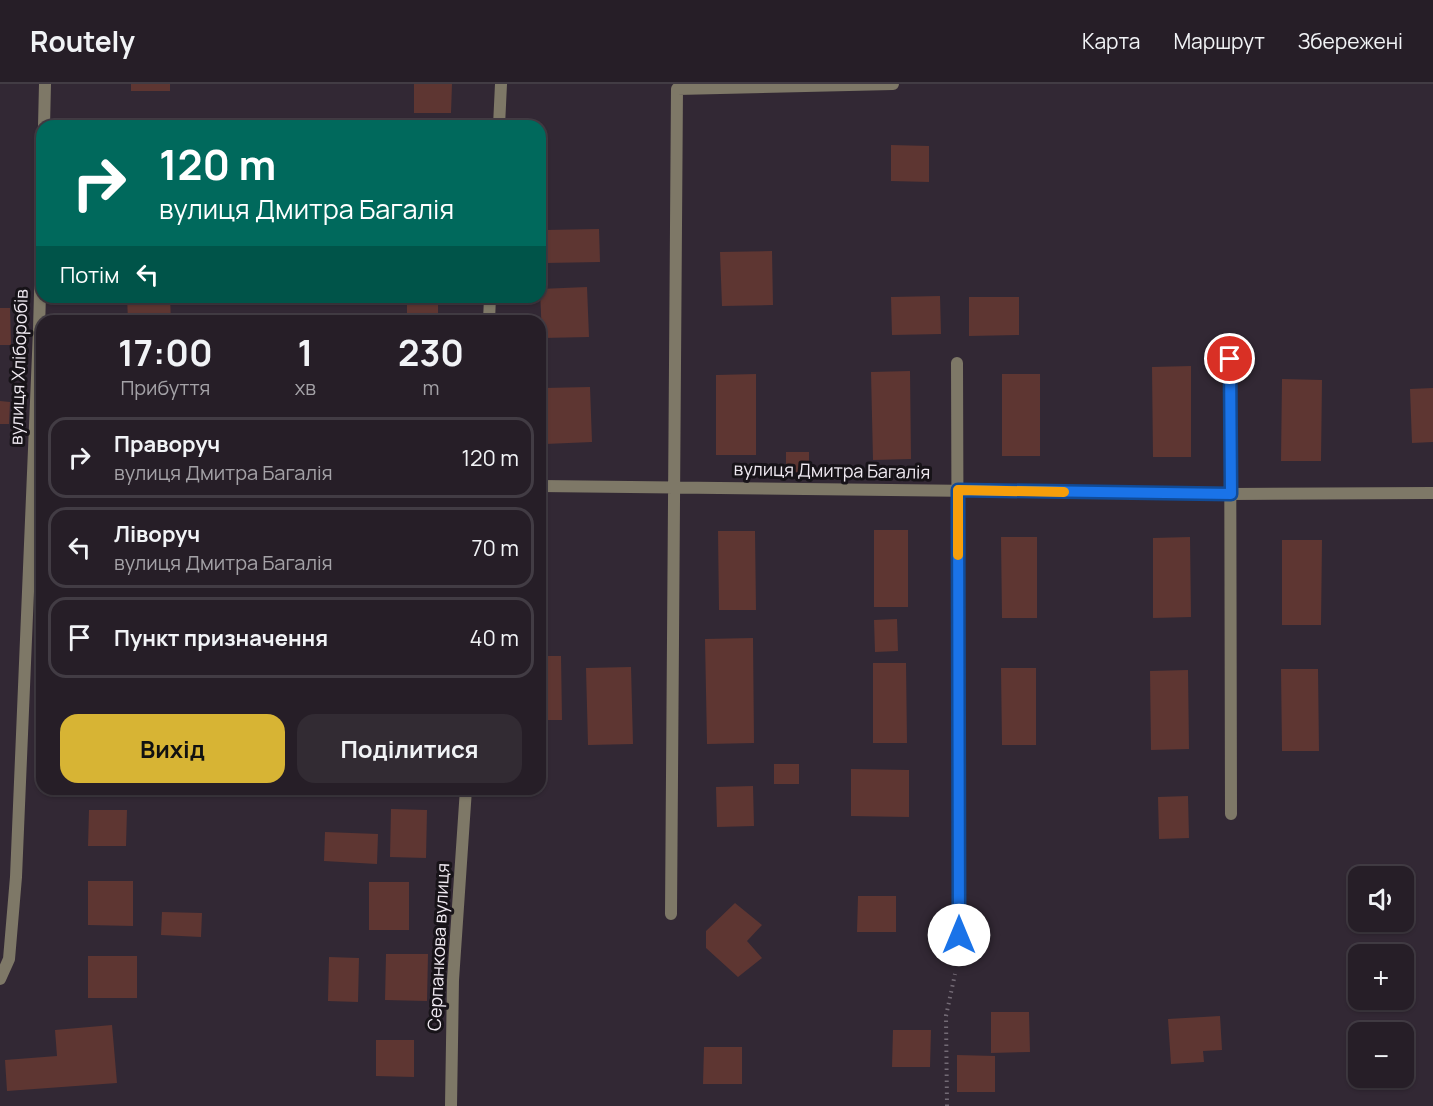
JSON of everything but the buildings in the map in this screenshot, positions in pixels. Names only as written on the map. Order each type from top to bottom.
[{"type":"street","points":[[44,120],[45,84]]},
{"type":"street","points":[[499,120],[501,84]]},
{"type":"street","points":[[671,914],[677,89],[893,84]]},
{"type":"street","points":[[1230,359],[1231,814]]},
{"type":"street","points":[[957,363],[959,958]]},
{"type":"street","name":"вулиця Хліборобів","points":[[0,979],[9,959],[16,877],[36,412]]},
{"type":"street","name":"вулиця Дмитра Багалія","points":[[546,486],[1231,494],[1433,493]]},
{"type":"street","name":"Серпанкова вулиця","points":[[451,1106],[453,980],[466,795]]},
{"type":"path","points":[[947,1106],[946,1016],[959,958]]},
{"type":"slow traffic","points":[[958,555],[958,490],[1064,492]]},
{"type":"route","points":[[959,935],[958,490],[1231,494],[1230,359]]}]
